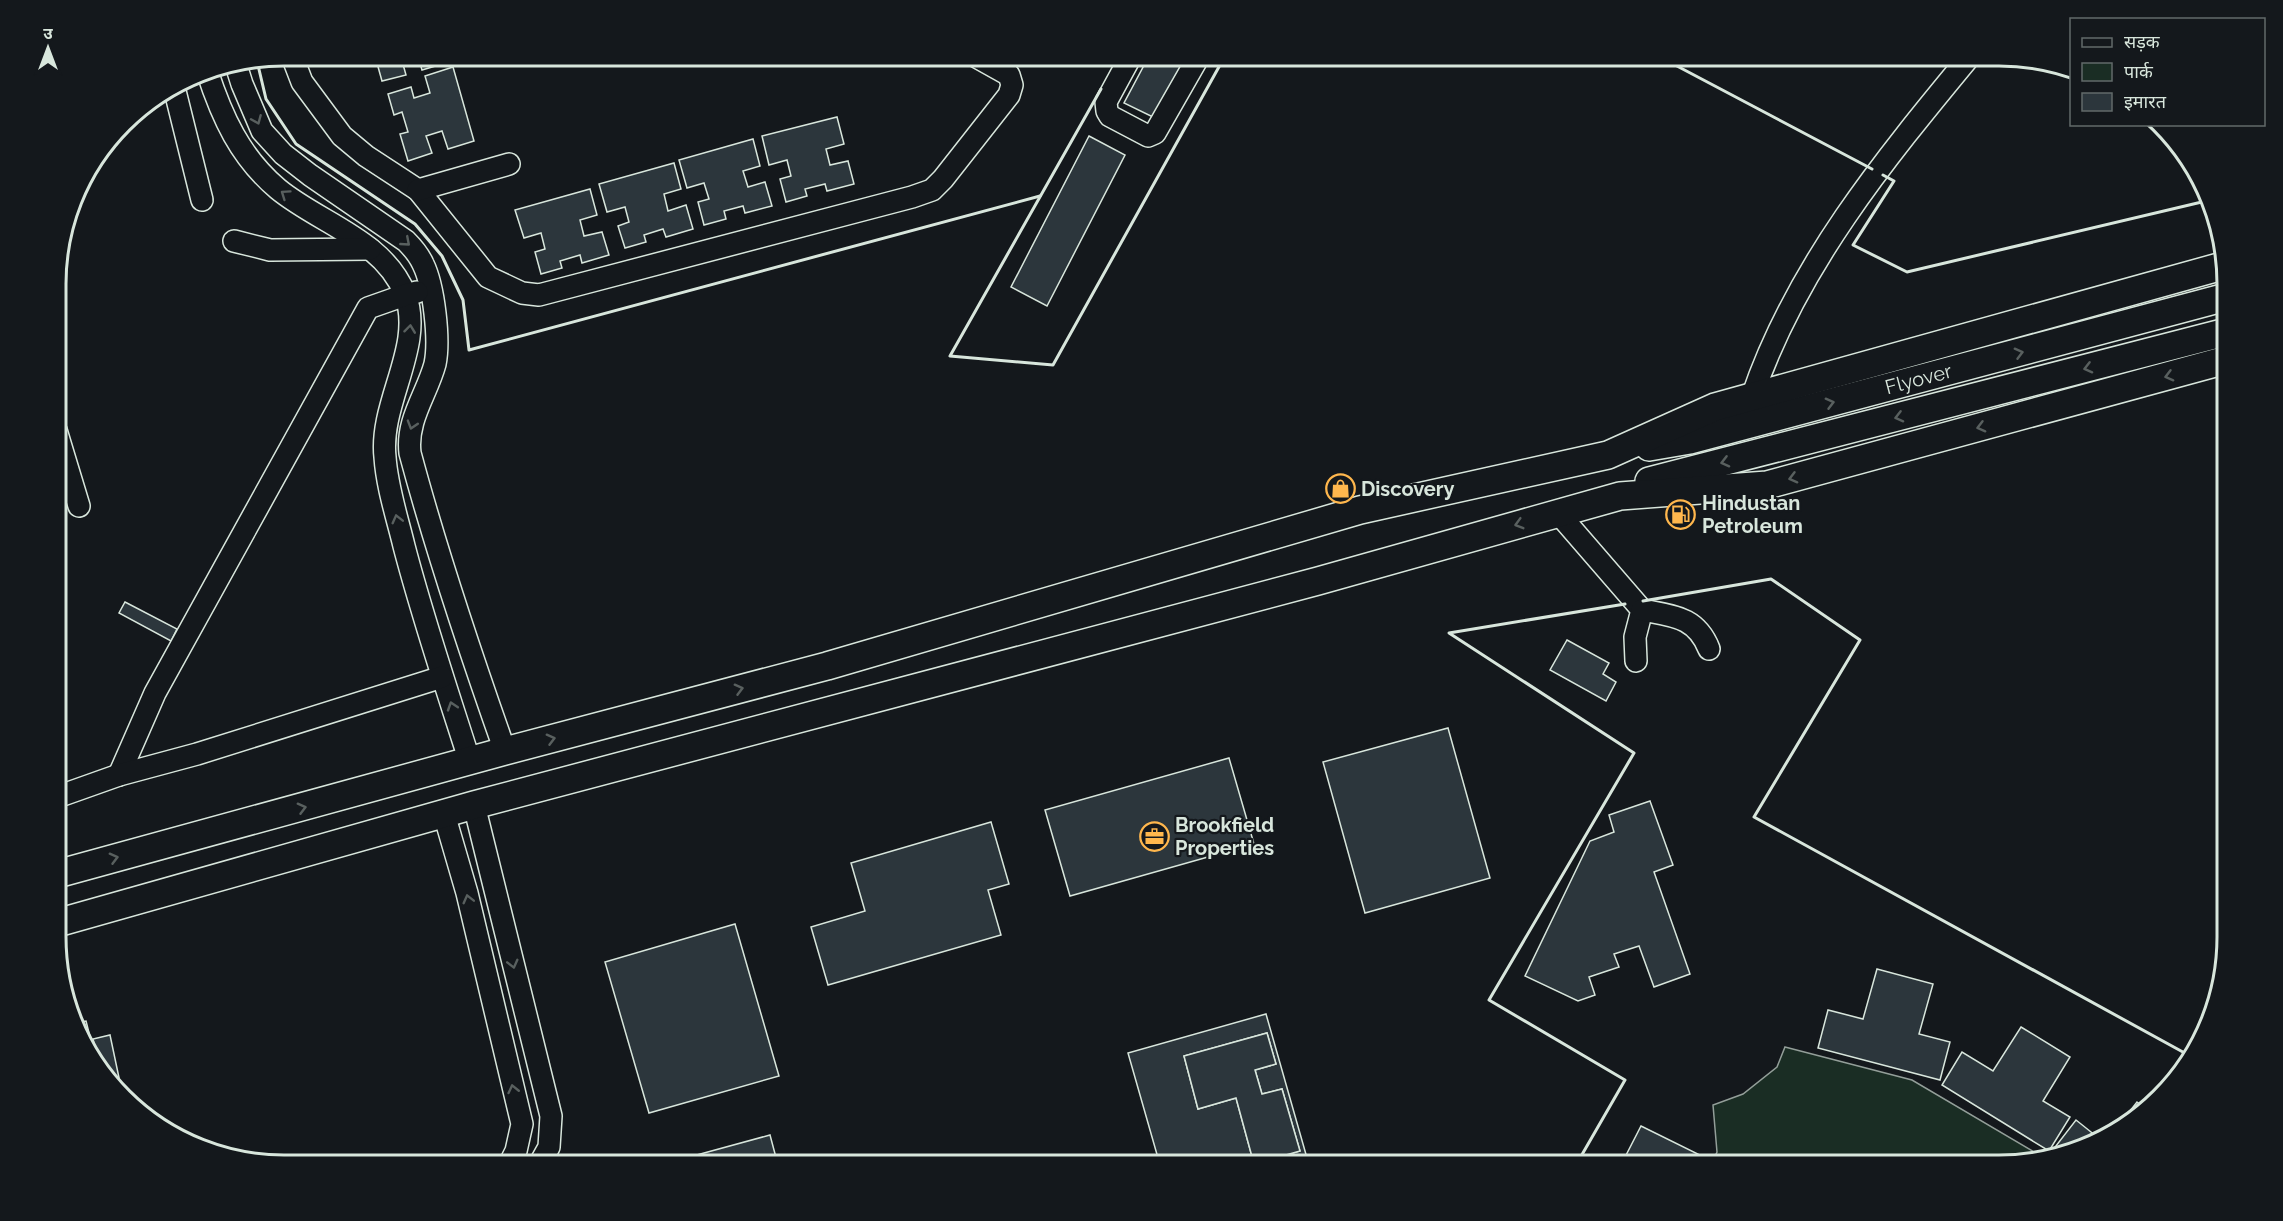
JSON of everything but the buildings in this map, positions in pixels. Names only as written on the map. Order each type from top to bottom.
[{"type":"main road","points":[[66,872],[505,751],[827,666],[1360,510],[1608,455],[1715,407],[2217,268]]},
{"type":"main road","name":"Flyover","points":[[1608,455],[1690,440],[2217,299]]},
{"type":"main road","name":"Flyover","points":[[1620,496],[1642,483],[2217,334]]},
{"type":"main road","points":[[66,920],[444,814],[1318,581],[1620,496],[1767,485],[2217,362]]},
{"type":"street","points":[[296,66],[302,82],[342,136],[366,156],[418,190],[488,277],[522,293],[538,294],[932,190],[944,179],[1010,95],[1012,85],[1010,75],[993,66]]},
{"type":"street","points":[[1126,66],[1106,102],[1107,111],[1110,116],[1148,136],[1155,133],[1193,66]]},
{"type":"street","points":[[1752,397],[1767,354],[1812,266],[1896,146],[1962,66]]},
{"type":"street","points":[[238,71],[262,131],[284,154],[310,175],[406,241],[424,266],[438,338],[435,364],[408,439],[410,453],[431,532],[505,751]]},
{"type":"street","points":[[210,80],[220,111],[238,144],[257,169],[278,190],[370,249],[388,266],[398,279],[405,294],[411,318],[410,335],[386,418],[385,458],[390,492],[422,611],[470,762]]},
{"type":"street","points":[[176,94],[202,200]]},
{"type":"street","points":[[418,190],[509,164]]},
{"type":"street","points":[[234,241],[270,250],[370,249]]},
{"type":"street","points":[[119,775],[154,693],[368,308],[405,294],[430,290]]},
{"type":"street","points":[[66,463],[79,506]]},
{"type":"street","points":[[1558,513],[1642,610],[1676,617],[1697,628],[1709,649]]},
{"type":"street","points":[[1636,661],[1635,637],[1642,610]]},
{"type":"street","points":[[432,644],[464,635]]},
{"type":"street","points":[[66,794],[119,775],[197,754],[442,677]]},
{"type":"street","points":[[474,806],[551,1116],[549,1147],[545,1155]]},
{"type":"street","points":[[444,814],[466,893],[522,1124],[514,1155]]},
{"type":"street","points":[[522,1124],[551,1116]]},
{"type":"green space","points":[[1785,1047],[1912,1080],[2034,1152],[2013,1155],[1716,1155],[1713,1105],[1743,1094],[1777,1067]]},
{"type":"wall","points":[[1101,89],[950,356],[1053,365],[1219,66]]},
{"type":"wall","points":[[1677,66],[1872,169]]},
{"type":"wall","points":[[259,68],[266,99],[296,144],[415,224],[442,256],[463,300],[469,350],[1040,196]]},
{"type":"wall","points":[[1883,175],[1894,181],[1853,245],[1907,272],[2201,202]]},
{"type":"wall","points":[[1643,601],[1771,579],[1860,640],[1754,817],[2184,1052]]},
{"type":"wall","points":[[1582,1155],[1625,1080],[1489,1000],[1634,753],[1449,633],[1625,604]]},
{"type":"place","name":"Discovery","points":[[1340,489]]},
{"type":"place","name":"Hindustan Petroleum","points":[[1681,515]]},
{"type":"place","name":"Brookfield Properties","points":[[1154,836]]}]
